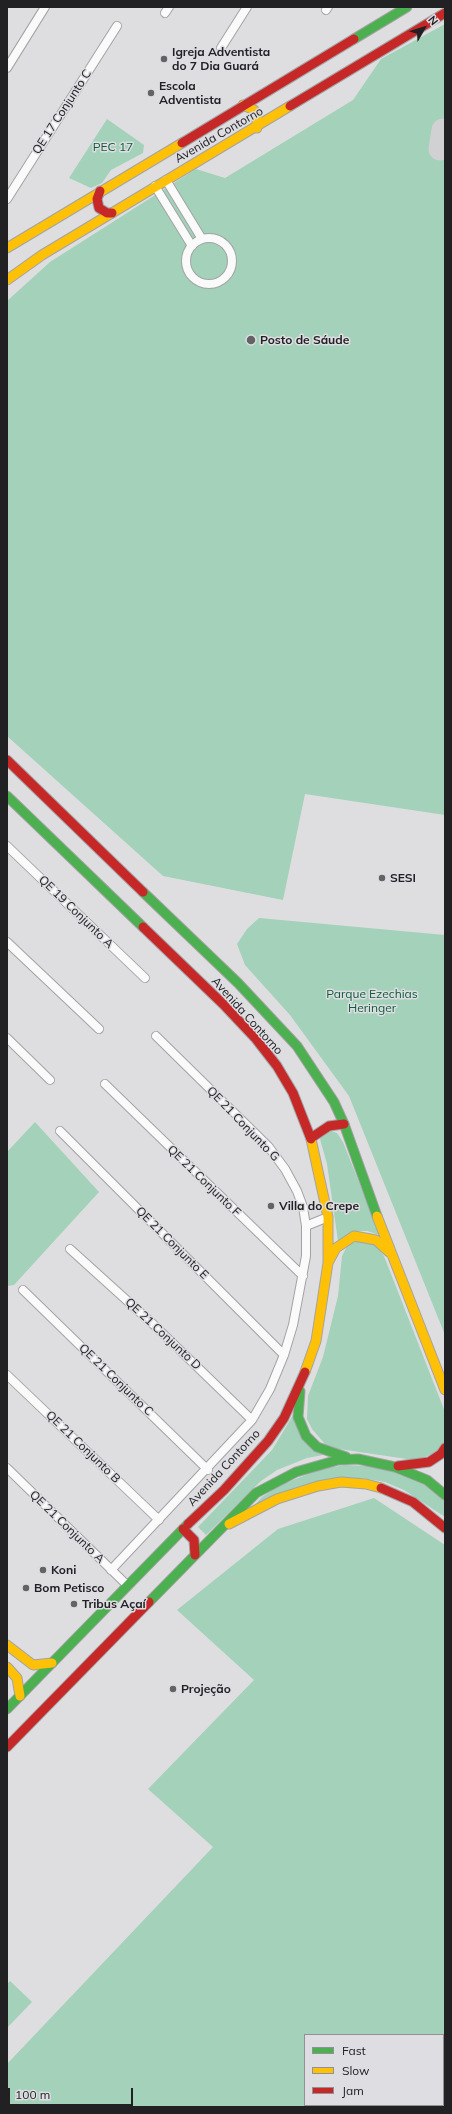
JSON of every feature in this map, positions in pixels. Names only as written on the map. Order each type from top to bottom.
[{"type":"main road","name":"Avenida Contorno","points":[[7,248],[407,7]]},
{"type":"main road","name":"Avenida Contorno","points":[[7,280],[42,255],[155,186],[257,128],[445,14]]},
{"type":"main road","points":[[243,105],[254,110],[257,116],[257,128]]},
{"type":"main road","points":[[100,191],[97,199],[99,208],[103,211],[112,213]]},
{"type":"main road","name":"Avenida Contorno","points":[[7,760],[146,892],[272,1017],[297,1046],[317,1074],[334,1102],[344,1124],[391,1253],[445,1390]]},
{"type":"main road","name":"Avenida Contorno","points":[[7,796],[223,1004],[256,1039],[277,1066],[292,1093],[311,1138],[328,1217],[328,1263],[316,1341],[300,1386],[284,1418],[268,1441],[224,1490],[183,1529],[7,1709]]},
{"type":"main road","points":[[311,1138],[329,1126],[344,1124]]},
{"type":"main road","points":[[328,1263],[336,1248],[354,1236],[362,1236],[376,1240],[391,1253]]},
{"type":"main road","points":[[300,1386],[298,1417],[306,1436],[317,1447],[328,1452],[395,1466],[427,1480],[445,1494]]},
{"type":"main road","points":[[395,1466],[417,1465],[429,1462],[441,1454],[445,1448]]},
{"type":"main road","points":[[7,1747],[256,1493],[317,1465],[338,1460],[358,1459]]},
{"type":"main road","points":[[221,1527],[277,1499],[318,1486],[341,1482],[366,1484],[391,1491],[413,1502],[445,1528]]},
{"type":"main road","points":[[183,1529],[194,1540],[195,1555]]},
{"type":"main road","points":[[7,1644],[33,1665],[52,1663]]},
{"type":"main road","points":[[7,1667],[16,1678],[20,1696]]},
{"type":"street","points":[[7,68],[45,7]]},
{"type":"street","points":[[221,48],[247,7]]},
{"type":"street","name":"QE 17 Conjunto C","points":[[7,199],[117,26]]},
{"type":"street","points":[[166,180],[202,239]]},
{"type":"street","points":[[155,186],[192,246]]},
{"type":"street","points":[[202,239],[217,240],[229,249],[232,264],[230,271],[220,282],[206,284],[193,278],[186,265],[186,258],[192,246],[202,239]]},
{"type":"street","name":"QE 19 Conjunto A","points":[[7,846],[144,978]]},
{"type":"street","points":[[7,942],[99,1029]]},
{"type":"street","name":"QE 21 Conjunto G","points":[[156,1036],[268,1146],[285,1169],[297,1191],[303,1207],[306,1226]]},
{"type":"street","points":[[7,1038],[50,1080]]},
{"type":"street","name":"QE 21 Conjunto F","points":[[105,1084],[303,1276]]},
{"type":"street","name":"QE 21 Conjunto E","points":[[60,1131],[284,1355]]},
{"type":"street","points":[[111,1570],[208,1470],[252,1420],[270,1388],[284,1355],[303,1276],[306,1256],[306,1226],[328,1217]]},
{"type":"street","name":"QE 21 Conjunto D","points":[[70,1249],[154,1325],[252,1420]]},
{"type":"street","name":"QE 21 Conjunto C","points":[[23,1290],[208,1470]]},
{"type":"street","name":"QE 21 Conjunto B","points":[[7,1375],[159,1520]]},
{"type":"street","name":"QE 21 Conjunto A","points":[[7,1468],[128,1586]]},
{"type":"green space","points":[[445,24],[445,815],[305,794],[283,900],[163,876],[7,736],[7,301],[50,262],[196,169],[225,178],[353,100],[381,59]]},
{"type":"green space","name":"PEC 17","points":[[107,119],[144,145],[143,153],[111,170],[102,183],[91,188],[69,178]]},
{"type":"green space","name":"Parque Ezechias Heringer","points":[[259,918],[445,935],[445,1335],[349,1096],[290,1015],[245,965],[237,944],[247,929]]},
{"type":"green space","points":[[35,1122],[99,1192],[14,1285],[7,1286],[7,1152]]},
{"type":"green space","points":[[328,1130],[337,1133],[343,1142],[380,1235],[367,1231],[355,1231],[338,1241],[327,1164],[320,1139],[322,1134]]},
{"type":"green space","points":[[361,1240],[377,1246],[384,1256],[445,1412],[445,1442],[443,1446],[434,1454],[414,1460],[339,1449],[325,1444],[312,1429],[307,1419],[308,1396],[323,1357],[338,1296],[342,1256],[346,1248],[352,1243]]},
{"type":"green space","points":[[295,1412],[323,1455],[307,1458],[277,1470],[261,1481],[206,1535],[198,1527],[272,1450]]},
{"type":"green space","points":[[345,1465],[369,1466],[396,1472],[422,1482],[445,1499],[445,1517],[404,1490],[385,1482],[362,1478],[333,1478],[314,1482],[294,1488],[251,1509],[262,1497],[280,1485],[322,1469]]},
{"type":"green space","points":[[374,1498],[445,1545],[445,2107],[7,2107],[7,2064],[213,1847],[148,1789],[254,1680],[177,1610],[278,1529]]},
{"type":"green space","points":[[10,1981],[32,2002],[7,2028],[7,1984]]},
{"type":"taxiway","points":[[440,149],[443,130]]},
{"type":"traffic: fast","points":[[354,39],[407,7]]},
{"type":"traffic: fast","points":[[7,796],[143,927]]},
{"type":"traffic: fast","points":[[143,892],[238,983],[297,1046],[334,1102],[344,1124],[377,1216]]},
{"type":"traffic: fast","points":[[300,1391],[298,1417],[306,1436],[317,1447],[346,1457]]},
{"type":"traffic: fast","points":[[149,1602],[256,1493],[296,1472],[338,1460],[358,1459],[395,1467],[427,1480],[445,1495]]},
{"type":"traffic: fast","points":[[7,1709],[188,1524]]},
{"type":"traffic: slow","points":[[243,105],[254,110],[257,116],[257,128]]},
{"type":"traffic: slow","points":[[7,280],[42,255],[290,106]]},
{"type":"traffic: slow","points":[[7,248],[182,143]]},
{"type":"traffic: slow","points":[[305,1372],[316,1341],[328,1263],[328,1217],[311,1139]]},
{"type":"traffic: slow","points":[[377,1216],[445,1390]]},
{"type":"traffic: slow","points":[[329,1261],[336,1248],[354,1236],[376,1240],[389,1252]]},
{"type":"traffic: slow","points":[[229,1524],[277,1499],[318,1486],[341,1482],[366,1484],[381,1488]]},
{"type":"traffic: slow","points":[[7,1645],[33,1665],[52,1663]]},
{"type":"traffic: slow","points":[[7,1667],[17,1678],[20,1696]]},
{"type":"traffic: jam","points":[[290,106],[445,13]]},
{"type":"traffic: jam","points":[[182,143],[354,39]]},
{"type":"traffic: jam","points":[[100,191],[97,199],[99,208],[107,213],[112,213]]},
{"type":"traffic: jam","points":[[7,760],[143,892]]},
{"type":"traffic: jam","points":[[143,927],[223,1004],[256,1039],[277,1066],[293,1093],[311,1139]]},
{"type":"traffic: jam","points":[[311,1138],[329,1126],[344,1124]]},
{"type":"traffic: jam","points":[[188,1524],[224,1490],[268,1441],[284,1418],[305,1372]]},
{"type":"traffic: jam","points":[[398,1466],[429,1462],[441,1454],[445,1448]]},
{"type":"traffic: jam","points":[[381,1488],[413,1502],[445,1528]]},
{"type":"traffic: jam","points":[[183,1529],[194,1540],[195,1555]]},
{"type":"traffic: jam","points":[[7,1747],[149,1602]]},
{"type":"place","name":"Igreja Adventista do 7 Dia Guará","points":[[164,59]]},
{"type":"place","name":"Escola Adventista","points":[[151,93]]},
{"type":"place","name":"Posto de Sáude","points":[[251,340]]},
{"type":"place","name":"SESI","points":[[382,878]]},
{"type":"place","name":"Villa do Crepe","points":[[271,1206]]},
{"type":"place","name":"Koni","points":[[43,1570]]},
{"type":"place","name":"Bom Petisco","points":[[26,1588]]},
{"type":"place","name":"Tribus Açaí","points":[[74,1604]]},
{"type":"place","name":"Projeção","points":[[173,1689]]}]
